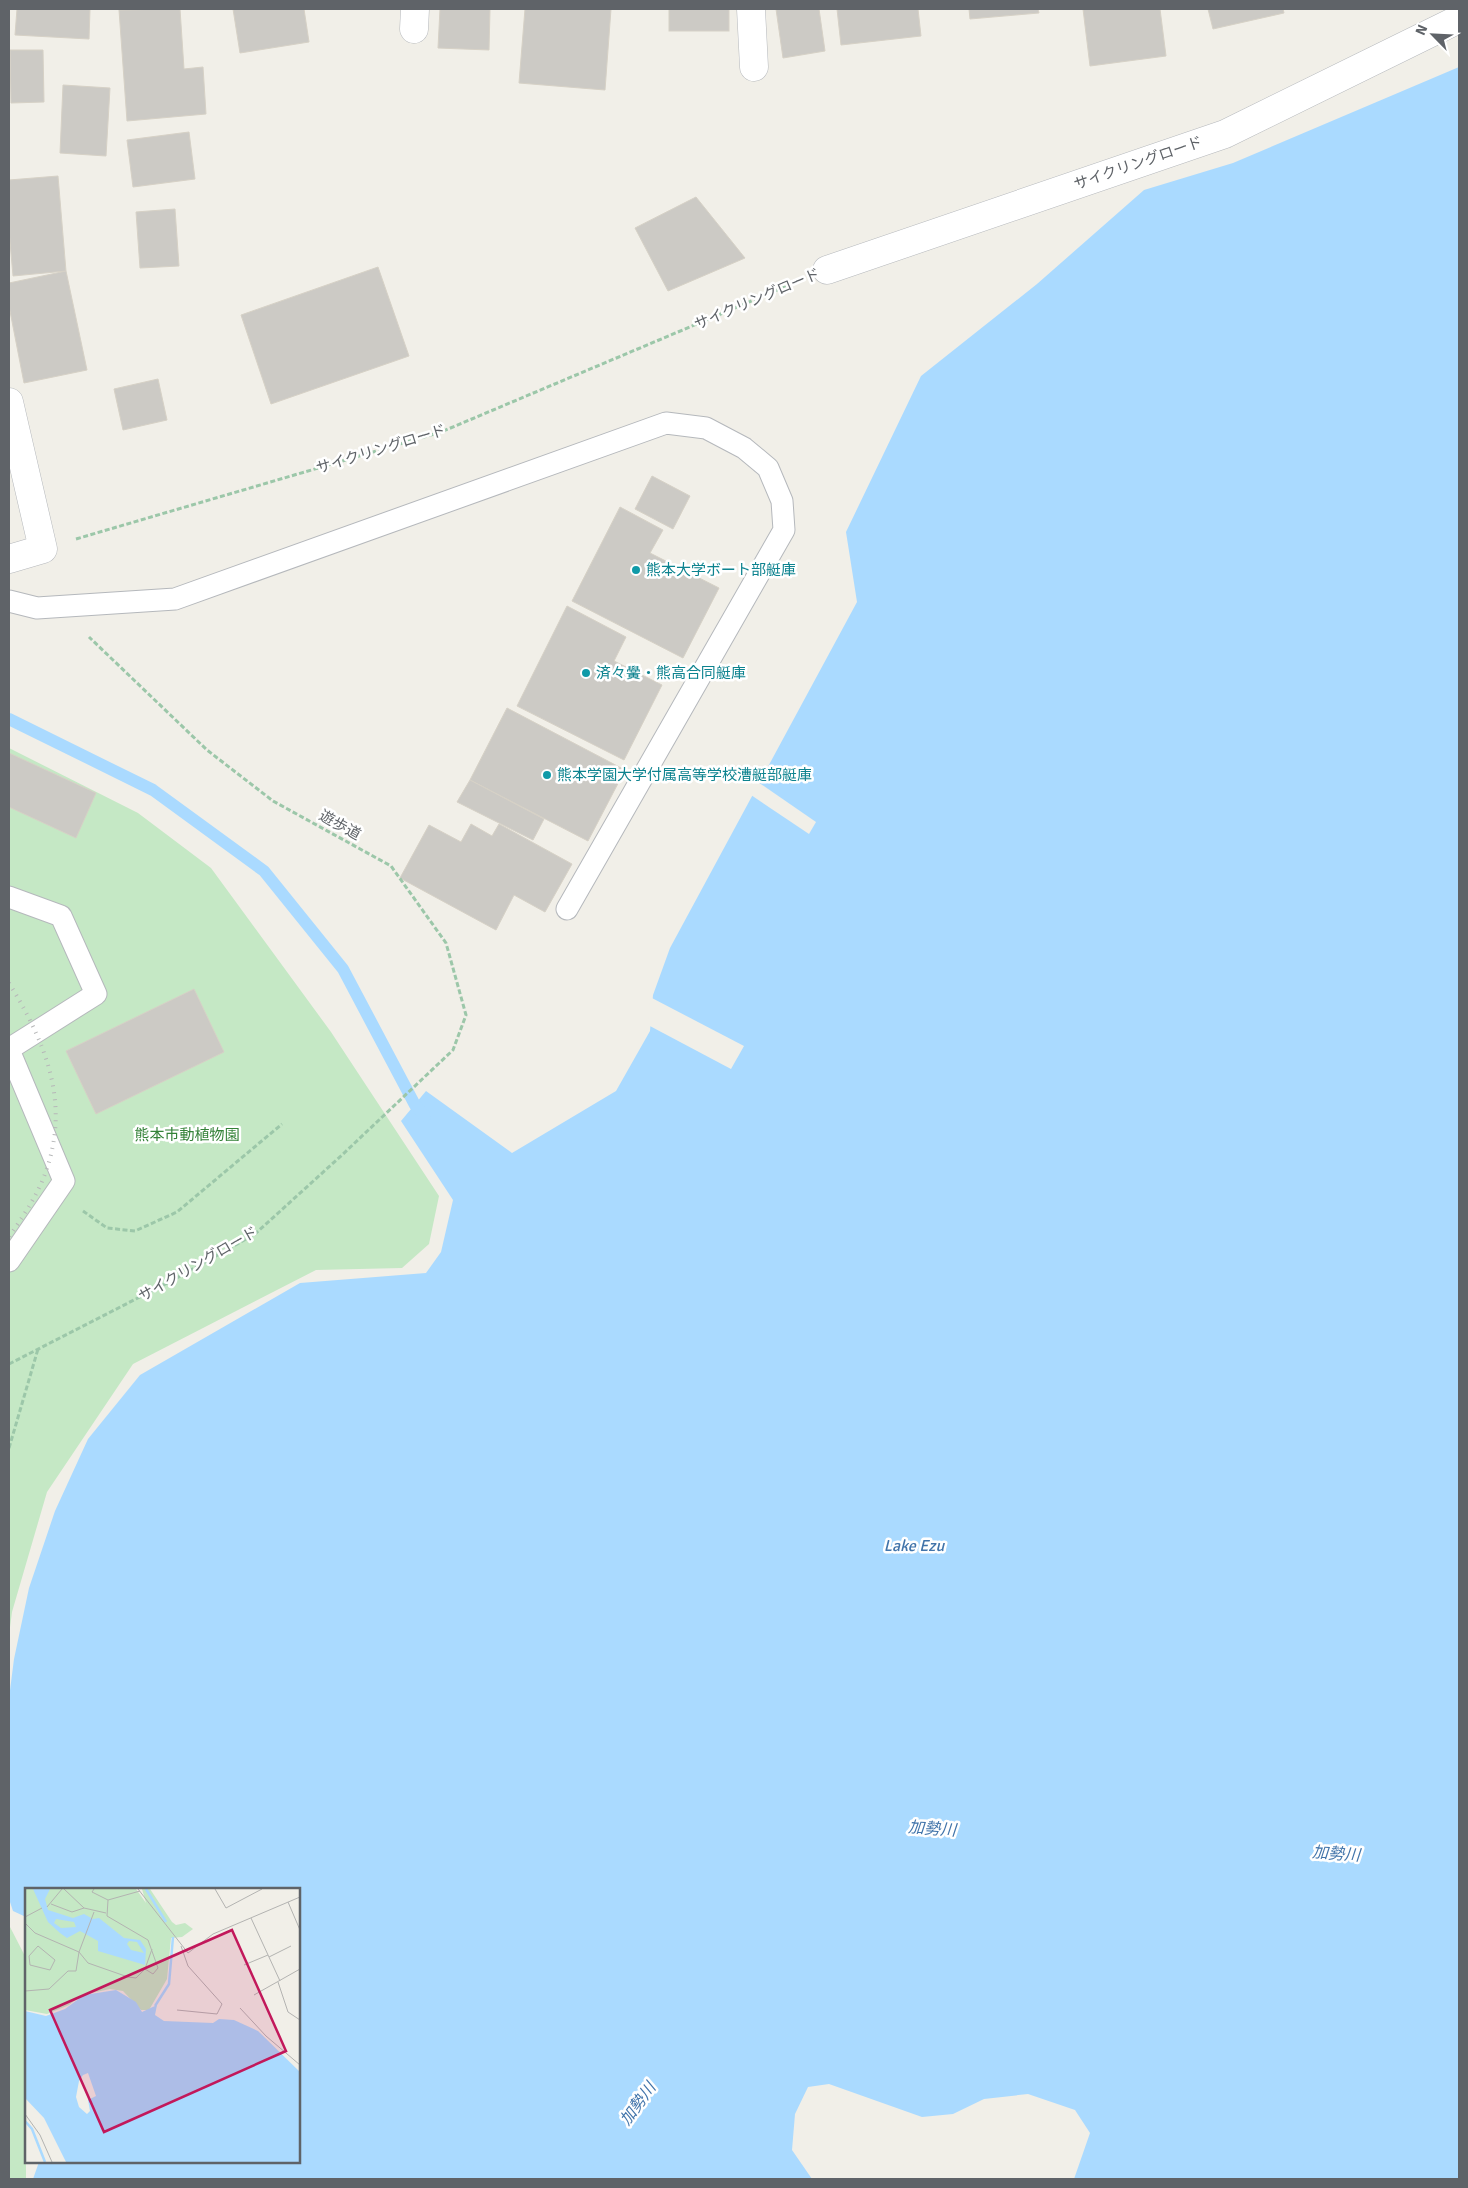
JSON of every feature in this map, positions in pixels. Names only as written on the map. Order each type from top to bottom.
[{"type":"street","points":[[750,9],[754,67]]},
{"type":"street","name":"サイクリングロード","points":[[827,270],[1225,134],[1459,19]]},
{"type":"street","points":[[9,402],[43,549],[9,558]]},
{"type":"lane","points":[[9,601],[37,608],[175,599],[666,423],[706,428],[744,448],[768,468],[782,501],[784,530],[567,909]]},
{"type":"lane","points":[[9,897],[61,916],[96,994],[9,1049],[64,1181],[9,1260]]},
{"type":"path","name":"サイクリングロード","points":[[43,549],[441,432],[827,270]]},
{"type":"path","name":"遊歩道","points":[[58,606],[207,750],[273,801],[391,866],[446,943],[466,1015],[453,1050],[388,1112]]},
{"type":"path","name":"サイクリングロード","points":[[9,1364],[173,1280],[255,1234],[388,1112]]},
{"type":"path","points":[[64,1181],[81,1210],[107,1228],[135,1231],[177,1212],[282,1124]]},
{"type":"path","points":[[9,1448],[38,1349]]},
{"type":"green space","name":"熊本市動植物園","points":[[9,748],[138,813],[211,868],[331,1032],[439,1196],[429,1244],[402,1268],[316,1270],[133,1364],[47,1492],[12,1612],[9,1635]]},
{"type":"green space","points":[[9,1925],[25,1956],[26,2179],[9,2179]]},
{"type":"water","name":"Lake Ezu","points":[[1459,67],[1459,2179],[1074,2179],[1090,2133],[1075,2110],[1028,2094],[984,2099],[953,2114],[922,2117],[829,2084],[808,2087],[795,2114],[792,2150],[812,2179],[33,2179],[39,2163],[300,2163],[300,1888],[25,1888],[25,1917],[13,1911],[9,1899],[9,1698],[14,1659],[29,1588],[55,1511],[88,1439],[140,1375],[300,1283],[426,1273],[441,1252],[453,1200],[401,1121],[426,1091],[512,1153],[616,1091],[650,1031],[653,995],[670,948],[857,602],[846,532],[921,376],[1037,284],[1144,190],[1233,163]]},
{"type":"pier","points":[[758,782],[816,822],[809,834],[751,795]]},
{"type":"pier","points":[[650,997],[744,1046],[731,1069],[648,1025]]},
{"type":"building","points":[[17,9],[90,9],[89,39],[15,35]]},
{"type":"building","points":[[180,9],[184,69],[203,67],[206,114],[127,121],[119,10]]},
{"type":"building","points":[[233,9],[304,9],[309,42],[240,53]]},
{"type":"building","points":[[440,9],[490,9],[489,50],[438,48]]},
{"type":"building","points":[[525,9],[611,9],[605,90],[519,83]]},
{"type":"building","points":[[669,9],[729,9],[729,31],[669,31]]},
{"type":"building","points":[[776,9],[819,9],[825,51],[783,58]]},
{"type":"building","points":[[837,9],[918,9],[921,36],[841,45]]},
{"type":"building","points":[[969,9],[1038,9],[1039,13],[970,19]]},
{"type":"building","points":[[1083,9],[1160,9],[1166,56],[1090,66]]},
{"type":"building","points":[[1208,9],[1283,9],[1284,13],[1213,29]]},
{"type":"building","points":[[10,50],[43,50],[44,102],[11,103]]},
{"type":"building","points":[[63,85],[110,88],[106,156],[60,153]]},
{"type":"building","points":[[189,132],[195,179],[133,187],[127,140]]},
{"type":"building","points":[[58,176],[66,271],[13,276],[9,231],[9,180]]},
{"type":"building","points":[[696,197],[745,258],[668,291],[635,228]]},
{"type":"building","points":[[175,209],[179,266],[140,268],[136,212]]},
{"type":"building","points":[[378,267],[409,356],[271,404],[241,315]]},
{"type":"building","points":[[66,271],[87,370],[24,383],[9,306],[9,283]]},
{"type":"building","points":[[158,379],[167,420],[123,430],[114,389]]},
{"type":"building","points":[[652,476],[690,496],[673,529],[635,509]]},
{"type":"building","name":"熊本大学ボート部艇庫","points":[[620,507],[663,530],[650,553],[719,588],[683,658],[572,601]]},
{"type":"building","name":"済々黌・熊高合同艇庫","points":[[567,606],[626,637],[614,661],[662,685],[624,760],[517,706]]},
{"type":"building","name":"熊本学園大学付属高等学校漕艇部艇庫","points":[[507,708],[625,770],[588,841],[470,780]]},
{"type":"building","points":[[9,753],[96,793],[76,838],[9,807]]},
{"type":"building","points":[[470,780],[544,819],[533,840],[457,802]]},
{"type":"building","points":[[471,824],[492,836],[499,824],[572,864],[545,912],[514,895],[496,930],[400,878],[429,825],[461,842]]},
{"type":"building","points":[[194,989],[224,1052],[96,1114],[66,1051]]},
{"type":"waterway","points":[[9,719],[153,790],[264,871],[343,969],[415,1105],[425,1116]]},
{"type":"railway","points":[[9,983],[34,1028],[44,1051],[51,1075],[56,1123],[52,1148],[42,1182],[29,1207],[9,1237]]},
{"type":"place","name":"熊本大学ボート部艇庫","points":[[636,570]]},
{"type":"place","name":"済々黌・熊高合同艇庫","points":[[586,673]]},
{"type":"place","name":"熊本学園大学付属高等学校漕艇部艇庫","points":[[547,775]]},
{"type":"water label","name":"加勢川","points":[[932,1829]]},
{"type":"water label","name":"加勢川","points":[[1336,1854]]},
{"type":"water label","name":"加勢川","points":[[638,2104]]}]
